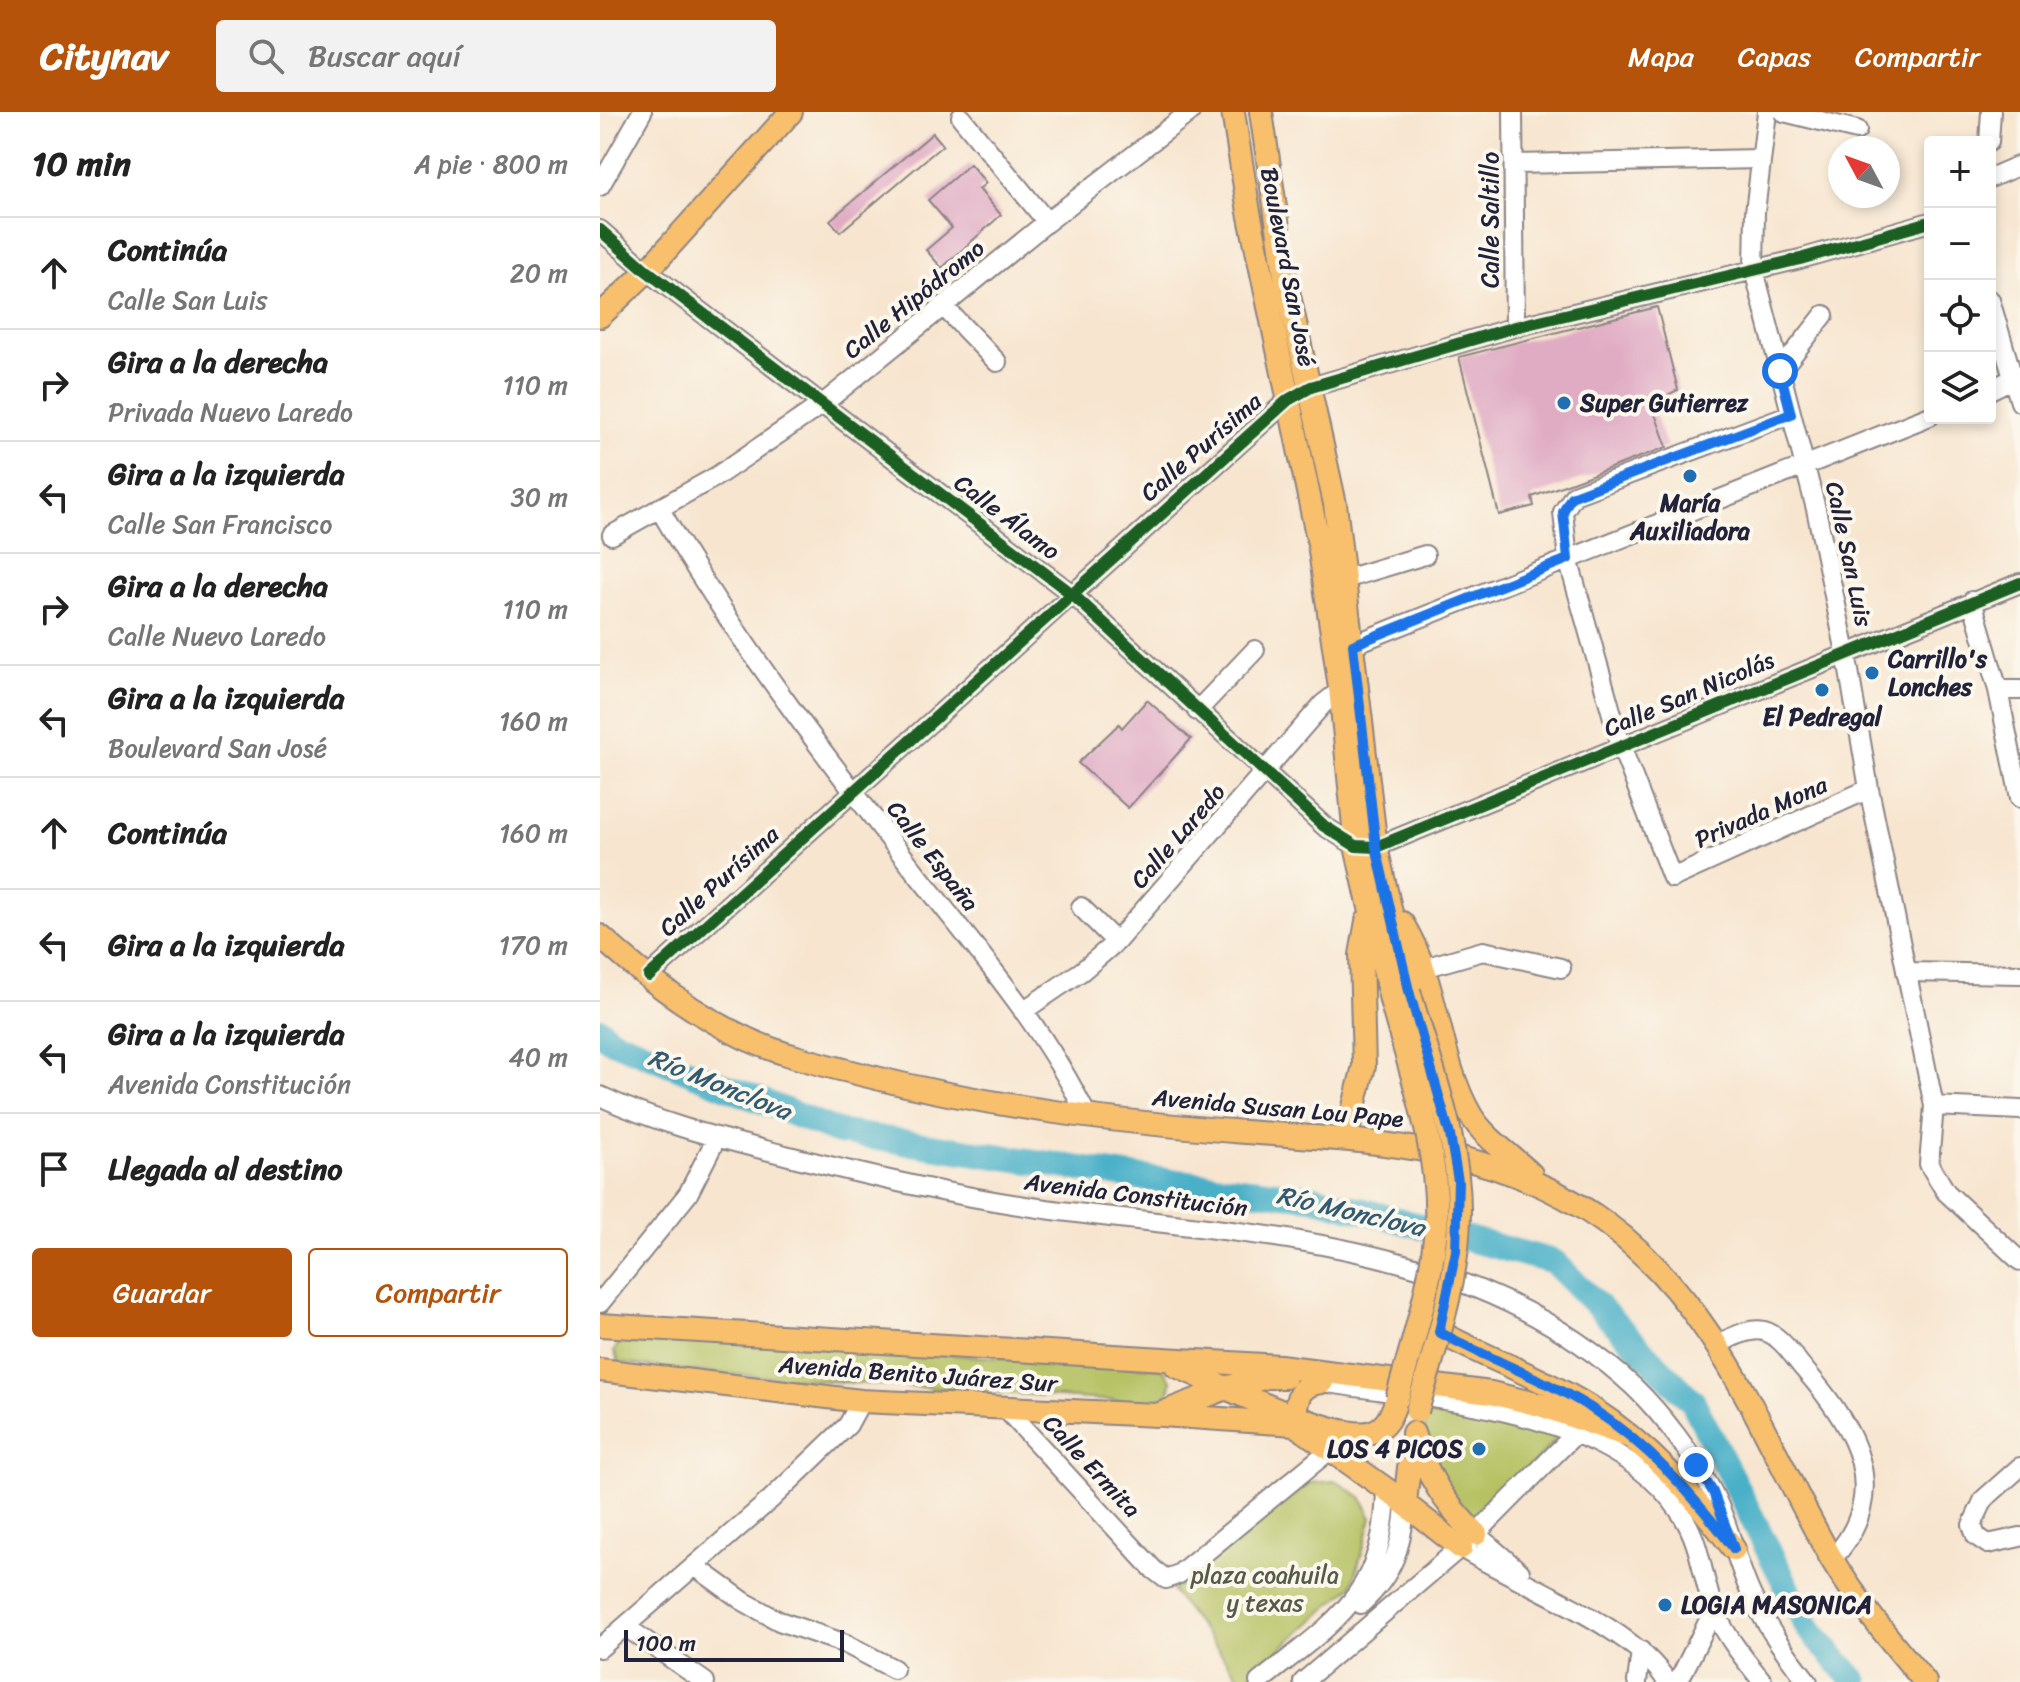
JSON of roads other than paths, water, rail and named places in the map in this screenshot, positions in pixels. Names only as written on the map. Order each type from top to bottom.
[{"type":"main road","points":[[600,316],[647,271],[791,112]]},
{"type":"main road","name":"Boulevard San José","points":[[1233,112],[1249,212],[1343,649],[1366,846],[1400,995]]},
{"type":"main road","name":"Boulevard San José","points":[[1261,112],[1286,282],[1328,462],[1345,579],[1343,649]]},
{"type":"main road","points":[[1296,433],[1328,462],[1312,507]]},
{"type":"main road","points":[[1378,906],[1424,968],[1470,1113],[1540,1184]]},
{"type":"main road","points":[[1346,1139],[1364,1066],[1361,955],[1378,906]]},
{"type":"main road","name":"Avenida Susan Lou Pape","points":[[600,936],[649,976],[714,1022],[775,1051],[950,1094],[1087,1116],[1346,1139],[1452,1154],[1487,1163],[1540,1184],[1600,1219],[1643,1252],[1668,1277],[1717,1344],[1756,1409],[1832,1559],[1925,1682]]},
{"type":"main road","points":[[1400,995],[1450,1135],[1458,1181],[1456,1251],[1415,1422],[1405,1503]]},
{"type":"main road","name":"Avenida Benito Juárez Sur","points":[[605,1327],[1164,1361],[1229,1387],[1295,1420],[1368,1433],[1387,1422],[1397,1399],[1427,1282],[1436,1227],[1435,1186],[1400,995]]},
{"type":"main road","points":[[1439,1332],[1590,1407],[1630,1437],[1677,1481],[1734,1549]]},
{"type":"main road","points":[[1164,1361],[1296,1368],[1491,1393],[1540,1405],[1630,1437]]},
{"type":"main road","points":[[1164,1361],[1181,1386],[1164,1411]]},
{"type":"main road","name":"Avenida Benito Juárez Sur","points":[[605,1369],[861,1401],[1004,1407],[1164,1411],[1229,1387]]},
{"type":"main road","points":[[1229,1387],[1274,1376],[1322,1382]]},
{"type":"main road","points":[[1295,1420],[1300,1390],[1322,1382]]},
{"type":"main road","points":[[1164,1411],[1295,1420],[1405,1503],[1468,1541]]},
{"type":"main road","points":[[1415,1422],[1437,1488],[1468,1541]]},
{"type":"street","points":[[600,186],[642,112]]},
{"type":"street","name":"Calle Hipódromo","points":[[612,535],[717,476],[824,403],[1047,222],[1190,112]]},
{"type":"street","name":"Calle Saltillo","points":[[1513,112],[1515,327]]},
{"type":"street","name":"Calle San Luis","points":[[1767,112],[1754,270],[1805,468],[1846,653],[1869,789],[1934,1106],[1928,1159],[1946,1192],[2020,1261]]},
{"type":"street","points":[[1784,112],[1857,130]]},
{"type":"street","points":[[1989,136],[1991,112]]},
{"type":"street","points":[[961,117],[1047,222]]},
{"type":"street","points":[[1514,164],[1761,159]]},
{"type":"street","points":[[1996,175],[2020,165]]},
{"type":"street","name":"Calle Purísima","points":[[649,976],[1288,400],[1311,387],[1515,327],[1754,270],[1924,224]]},
{"type":"street","name":"Calle Álamo","points":[[600,230],[647,271],[1072,594],[1336,836],[1366,846]]},
{"type":"street","points":[[943,306],[997,362]]},
{"type":"street","points":[[1780,371],[1824,315]]},
{"type":"street","points":[[1996,317],[2017,377],[2020,402]]},
{"type":"street","points":[[1996,387],[2017,377]]},
{"type":"street","points":[[1621,746],[1568,559],[1563,512],[1574,495],[1791,414]]},
{"type":"street","points":[[1343,649],[1924,418]]},
{"type":"street","name":"Calle España","points":[[659,508],[765,670],[852,791],[1023,1011],[1063,1069],[1087,1116]]},
{"type":"street","points":[[1345,579],[1425,555]]},
{"type":"street","name":"Calle San Nicolás","points":[[1366,846],[2020,583]]},
{"type":"street","points":[[1972,601],[1998,690],[2020,798]]},
{"type":"street","points":[[1197,711],[1255,650]]},
{"type":"street","name":"Calle Laredo","points":[[1023,1011],[1082,971],[1116,942],[1264,772],[1349,684]]},
{"type":"street","points":[[1998,690],[2020,690]]},
{"type":"street","name":"Privada Mona","points":[[1621,746],[1672,878],[1869,789]]},
{"type":"street","points":[[1081,907],[1116,942]]},
{"type":"street","points":[[1424,968],[1483,951],[1524,957],[1561,968]]},
{"type":"street","points":[[1906,972],[2020,974]]},
{"type":"street","name":"Avenida Constitución","points":[[600,1096],[640,1114],[717,1137],[924,1189],[1051,1210],[1311,1242],[1386,1256],[1478,1290],[1579,1343],[1637,1390],[1669,1428],[1713,1492],[1759,1610],[1808,1682]]},
{"type":"street","points":[[1934,1106],[2020,1110]]},
{"type":"street","points":[[600,1303],[688,1194],[717,1137]]},
{"type":"street","points":[[1717,1344],[1752,1331],[1774,1336],[1809,1375],[1852,1438],[1864,1467],[1862,1512],[1851,1539],[1832,1559]]},
{"type":"street","points":[[1322,1382],[1468,1405],[1575,1434],[1626,1461],[1655,1485],[1682,1514],[1696,1542],[1714,1610],[1734,1644],[1763,1682]]},
{"type":"street","points":[[600,1648],[696,1567],[829,1444],[848,1425],[861,1401]]},
{"type":"street","name":"Calle Ermita","points":[[1004,1407],[1164,1578],[1176,1576],[1331,1449]]},
{"type":"street","points":[[1303,1682],[1468,1541],[1575,1434]]},
{"type":"street","points":[[2020,1467],[1984,1499],[1972,1525],[1976,1536],[1988,1544],[2020,1537]]},
{"type":"street","points":[[1332,1623],[1350,1606],[1376,1563],[1383,1539],[1386,1489]]},
{"type":"street","points":[[1393,1607],[1405,1503]]},
{"type":"street","points":[[1468,1541],[1533,1586],[1641,1651],[1667,1682]]},
{"type":"street","points":[[1259,1682],[1373,1592],[1399,1553]]},
{"type":"street","points":[[696,1567],[743,1601],[779,1621],[846,1644],[894,1669]]},
{"type":"street","points":[[1678,1682],[1714,1610]]},
{"type":"street","points":[[626,1627],[705,1682]]},
{"type":"street","points":[[1637,1682],[1641,1651]]},
{"type":"waterway","name":"Río Monclova","points":[[600,1030],[609,1039],[838,1132],[1134,1177],[1312,1197],[1554,1262],[1693,1402],[1808,1628],[1856,1682]]},
{"type":"place","name":"Super Gutierrez","points":[[1564,403]]},
{"type":"place","name":"María Auxiliadora","points":[[1690,476]]},
{"type":"place","name":"Carrillo's Lonches","points":[[1872,673]]},
{"type":"place","name":"El Pedregal","points":[[1822,690]]},
{"type":"place","name":"LOS 4 PICOS","points":[[1479,1449]]},
{"type":"place","name":"LOGIA MASONICA","points":[[1665,1605]]},
{"type":"park label","name":"plaza coahuila y texas","points":[[1265,1589]]}]
